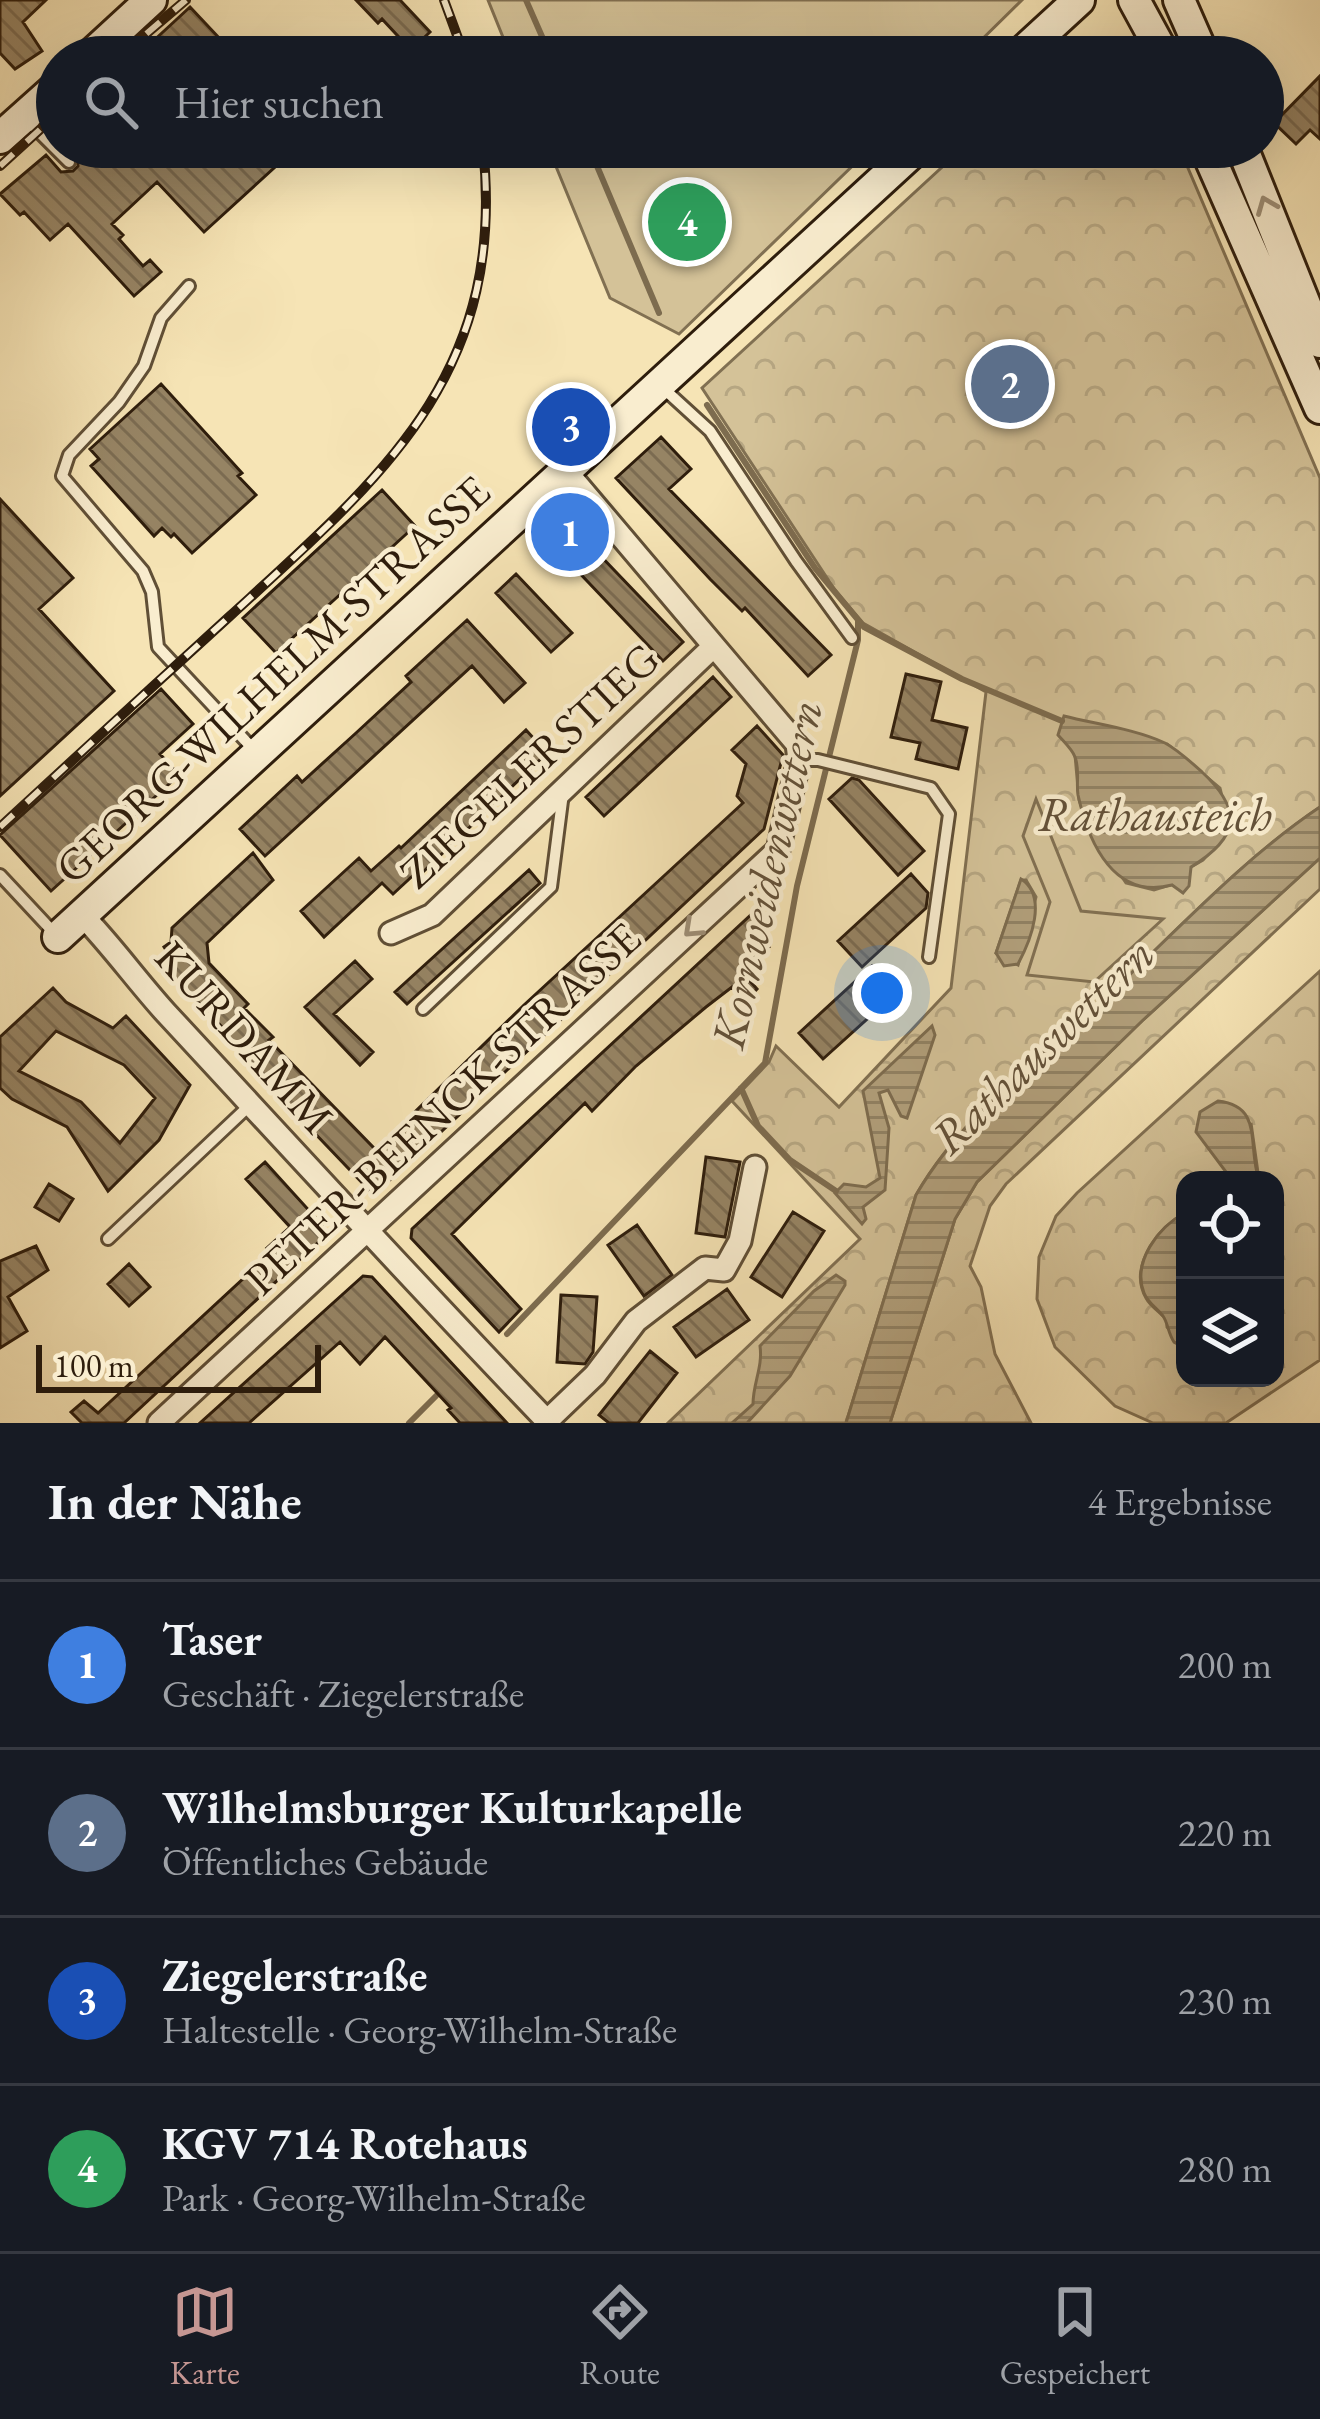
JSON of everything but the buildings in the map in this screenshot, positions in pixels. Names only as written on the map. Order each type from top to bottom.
[{"type":"main road","points":[[112,36],[151,0]]},
{"type":"main road","points":[[1040,36],[1079,0]]},
{"type":"main road","points":[[1134,0],[1154,36]]},
{"type":"main road","points":[[1179,0],[1195,36]]},
{"type":"main road","points":[[0,138],[36,106]]},
{"type":"main road","name":"GEORG-WILHELM-STRASSE","points":[[58,937],[895,168]]},
{"type":"main road","points":[[1216,168],[1312,347]]},
{"type":"main road","points":[[1249,168],[1312,347],[1320,408]]},
{"type":"street","points":[[565,470],[809,760]]},
{"type":"street","name":"ZIEGELERSTIEG","points":[[391,933],[432,915],[714,646]]},
{"type":"street","name":"PETER-BEENCK-STRASSE","points":[[159,1423],[778,850],[809,760]]},
{"type":"street","name":"KURDAMM","points":[[82,915],[366,1231],[548,1422],[595,1375],[636,1322],[705,1268],[724,1270],[740,1241],[754,1167]]},
{"type":"lane","points":[[24,117],[36,129]]},
{"type":"lane","points":[[189,286],[161,318],[144,366],[119,402],[69,455],[62,476],[143,571],[152,592],[158,647],[257,754]]},
{"type":"lane","points":[[659,384],[710,431],[852,638]]},
{"type":"lane","points":[[809,760],[931,788],[949,814],[928,957]]},
{"type":"lane","points":[[423,1009],[551,887],[563,790]]},
{"type":"lane","points":[[0,875],[58,937]]},
{"type":"lane","points":[[108,1239],[253,1103]]},
{"type":"green space","points":[[488,0],[1022,0],[985,36],[503,36]]},
{"type":"green space","points":[[557,168],[850,168],[679,334],[610,298]]},
{"type":"green space","points":[[941,168],[1188,168],[1320,478],[1320,807],[1239,871],[1007,1086],[935,1166],[916,1195],[846,1423],[668,1423],[860,1239],[732,1101],[769,1062],[776,1046],[839,1107],[951,988],[986,692],[863,623],[835,590],[702,388]],"holes":[[[1167,744],[1220,788],[1230,829],[1191,867],[1183,892],[1173,884],[1154,890],[1126,883],[1090,830],[1079,800],[1075,755]],[[1021,880],[1026,880],[1036,897],[1018,965],[996,953]]]},
{"type":"green space","points":[[1036,799],[1081,911],[1163,919],[1094,982],[1027,975],[1050,902],[1023,836]]},
{"type":"green space","points":[[1320,858],[1320,889],[1006,1184],[990,1206],[970,1266],[981,1287],[995,1354],[1031,1423],[890,1423],[955,1219],[977,1182],[1142,1021]]},
{"type":"green space","points":[[1320,971],[1320,1360],[1284,1384],[1284,1171],[1258,1171],[1251,1123],[1235,1171],[1176,1171],[1176,1218],[1149,1249],[1141,1274],[1148,1301],[1176,1338],[1176,1387],[1280,1387],[1226,1423],[1153,1423],[1115,1406],[1055,1347],[1037,1299],[1039,1257],[1056,1216]]},
{"type":"water","name":"Rathausteich","points":[[1064,716],[1165,743],[1202,772],[1224,799],[1230,822],[1227,834],[1191,867],[1189,886],[1183,893],[1172,885],[1135,884],[1108,864],[1089,832],[1078,795],[1075,757],[1058,735]]},
{"type":"water","points":[[1320,807],[1320,858],[1142,1021],[977,1182],[955,1219],[890,1423],[846,1423],[916,1195],[958,1136],[1242,868]]},
{"type":"water","points":[[1021,879],[1034,896],[1034,919],[1018,964],[1004,966],[996,953]]},
{"type":"water","points":[[932,1026],[935,1035],[907,1118],[901,1116],[888,1090],[879,1093],[889,1128],[885,1190],[863,1207],[866,1219],[862,1224],[835,1193],[844,1184],[866,1187],[880,1178],[863,1091]]},
{"type":"water","points":[[1218,1101],[1242,1111],[1251,1130],[1257,1171],[1225,1171],[1196,1132],[1200,1112]]},
{"type":"water","points":[[1176,1220],[1176,1343],[1141,1281],[1150,1247]]},
{"type":"water","points":[[836,1275],[845,1285],[790,1376],[747,1423],[732,1423],[753,1404],[760,1346]]},
{"type":"waterway","points":[[526,0],[542,36]]},
{"type":"waterway","points":[[598,168],[659,313]]},
{"type":"waterway","points":[[707,405],[815,568],[864,627],[962,679],[1062,721]]},
{"type":"waterway","name":"Kornweidenwettern","points":[[507,1334],[765,1063],[797,886],[858,640],[858,620]]},
{"type":"waterway","points":[[741,1088],[758,1126],[790,1160],[836,1191]]},
{"type":"waterway","name":"Kornweidenwettern","points":[[409,1423],[436,1396]]},
{"type":"railway","points":[[144,36],[186,0]]},
{"type":"railway","points":[[444,0],[457,36]]},
{"type":"railway","points":[[0,166],[36,133]]},
{"type":"railway","points":[[0,827],[337,516],[383,467],[422,415],[454,359],[475,297],[485,227],[484,168]]},
{"type":"place","name":"KGV 714 Rotehaus","points":[[687,222]]},
{"type":"place","name":"Wilhelmsburger Kulturkapelle","points":[[1010,384]]},
{"type":"place","name":"Ziegelerstraße","points":[[571,427]]},
{"type":"place","name":"Taser","points":[[570,532]]},
{"type":"water label","name":"Rathauswettern","points":[[1042,1045]]}]
